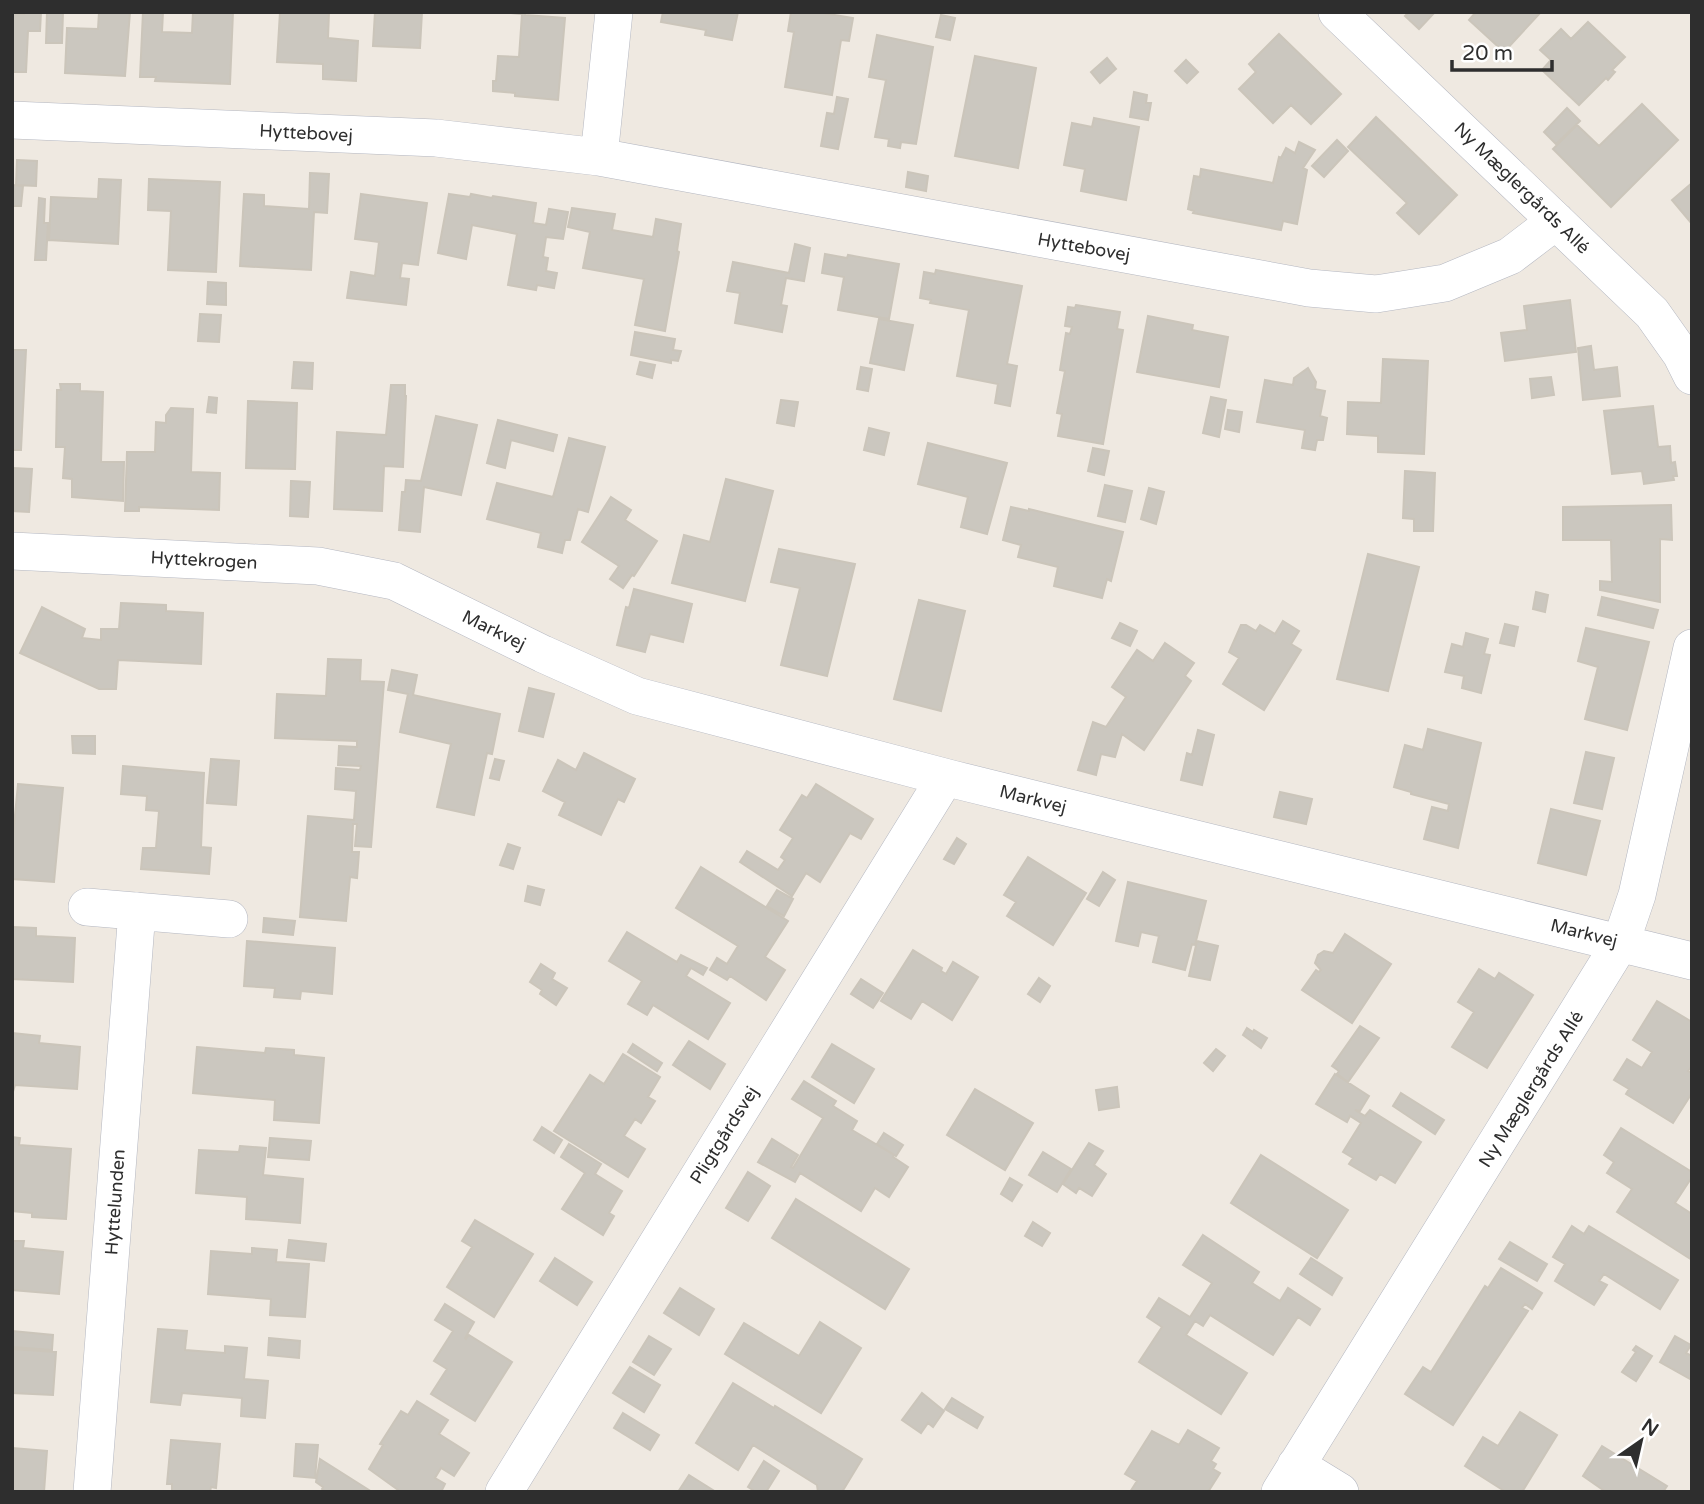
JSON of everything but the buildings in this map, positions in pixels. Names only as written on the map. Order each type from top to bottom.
[{"type":"street","points":[[599,158],[614,12]]},
{"type":"street","name":"Ny Mæglergårds Allé","points":[[1337,12],[1652,313],[1681,354],[1692,376]]},
{"type":"street","name":"Hyttebovej","points":[[12,120],[436,138],[599,158],[1309,288],[1376,294],[1446,283],[1510,256],[1556,221]]},
{"type":"street","name":"Hyttekrogen","points":[[12,551],[318,566],[394,581]]},
{"type":"street","name":"Markvej","points":[[394,581],[543,654],[637,696],[945,778],[1692,961]]},
{"type":"street","name":"Ny Mæglergårds Allé","points":[[1288,1478],[1621,942],[1637,895],[1692,648]]},
{"type":"street","name":"Pligtgårdsvej","points":[[503,1492],[945,778]]},
{"type":"street","points":[[87,907],[229,919]]},
{"type":"street","name":"Hyttelunden","points":[[92,1492],[137,911]]},
{"type":"street","points":[[1288,1478],[1340,1492]]}]
